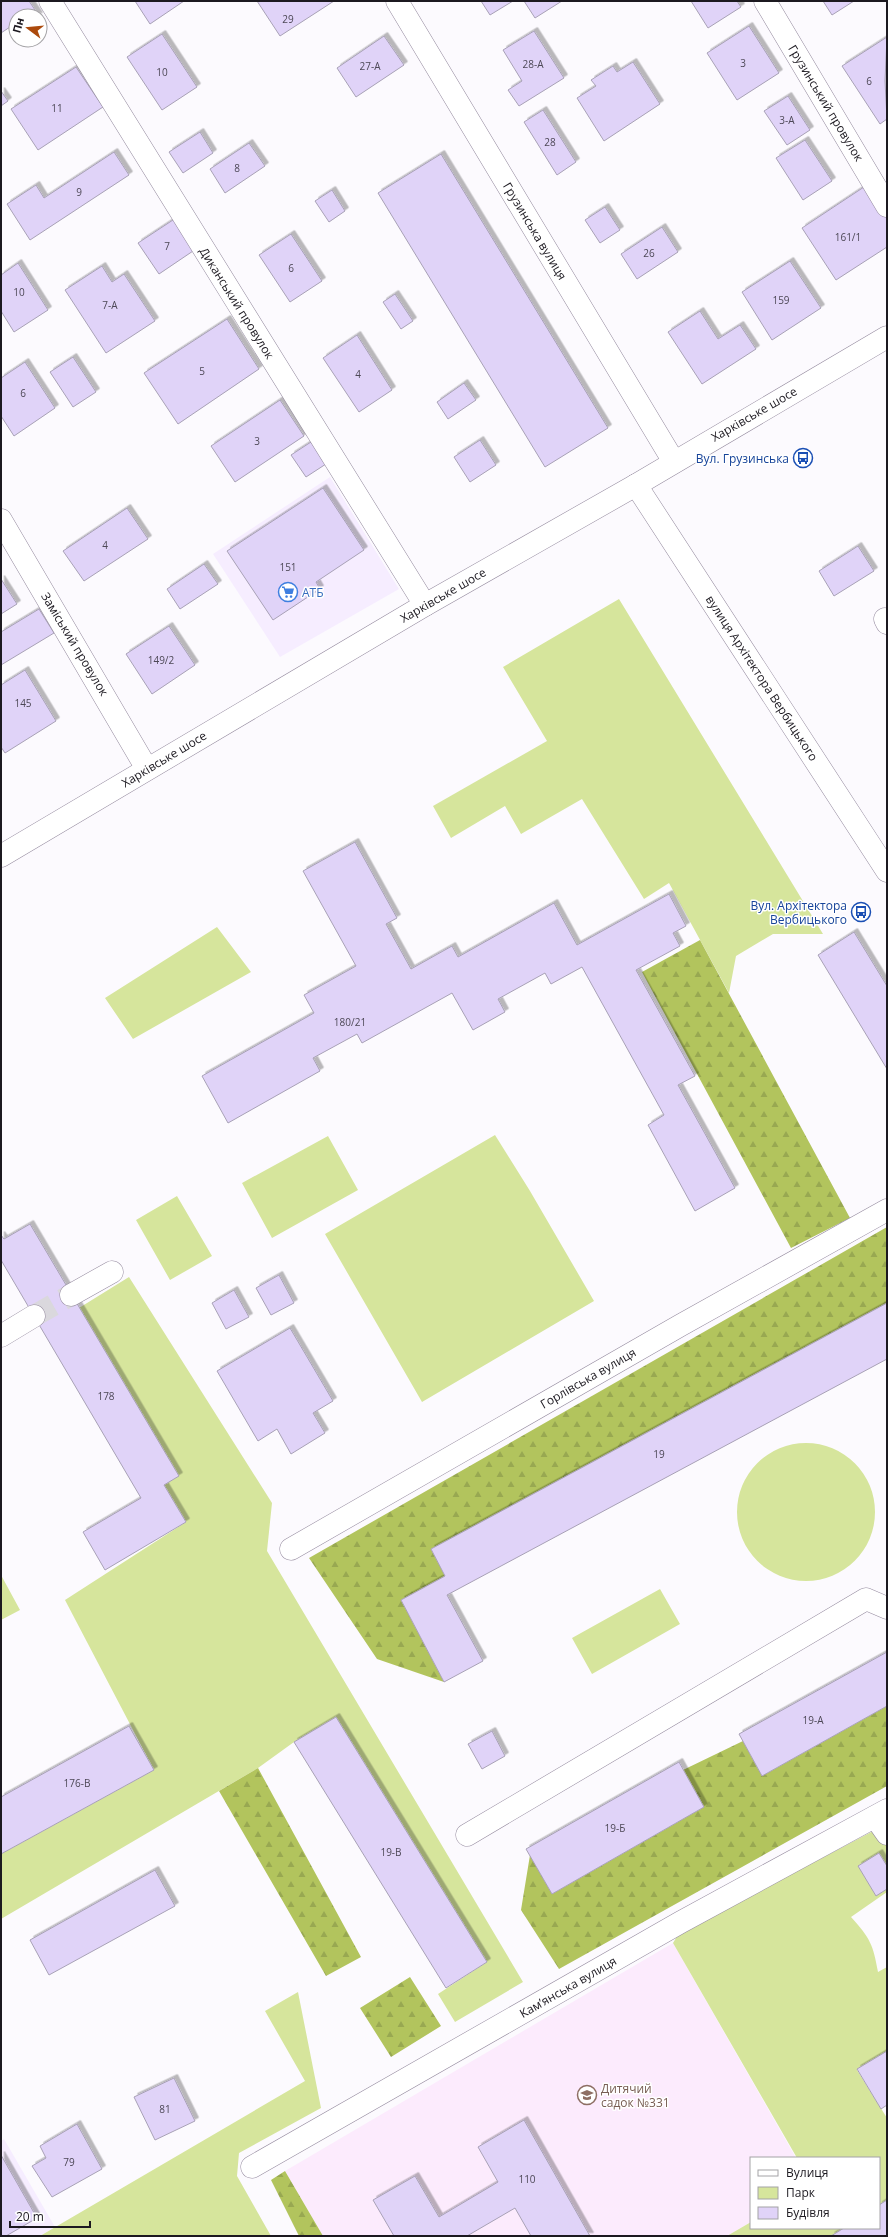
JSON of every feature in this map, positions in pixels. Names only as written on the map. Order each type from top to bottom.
[{"type":"street","name":"Диканський провулок","points":[[50,1],[425,605]]},
{"type":"street","name":"Грузинська вулиця","points":[[397,1],[674,462]]},
{"type":"street","name":"Грузинський провулок","points":[[765,1],[887,206]]},
{"type":"street","name":"Харківське шосе","points":[[1,856],[425,605],[636,485],[887,337]]},
{"type":"street","name":"вулиця Архітектора Вербицького","points":[[636,485],[887,872]]},
{"type":"street","name":"Заміський провулок","points":[[1,520],[147,769]]},
{"type":"street","name":"Горлівська вулиця","points":[[292,1549],[669,1332],[887,1210]]},
{"type":"street","points":[[71,1295],[112,1272]]},
{"type":"street","points":[[1,1336],[34,1316]]},
{"type":"street","points":[[467,1835],[866,1598],[887,1608]]},
{"type":"street","name":"Камʼянська вулиця","points":[[252,2167],[681,1922],[883,1820]]},
{"type":"shaded area","points":[[330,477],[399,589],[280,657],[213,554]]},
{"type":"shaded area","name":"Дитячий садок №331","points":[[673,1943],[795,2157],[750,2157],[750,2223],[727,2236],[323,2236],[285,2171]]},
{"type":"shaded area","points":[[4,2139],[55,2227],[40,2236],[1,2236],[1,2141]]},
{"type":"green space","points":[[619,599],[823,934],[773,934],[736,956],[729,993],[669,883],[644,899],[582,799],[521,834],[505,806],[451,838],[433,806],[547,741],[503,667]]},
{"type":"green space","points":[[217,927],[251,972],[133,1039],[105,998]]},
{"type":"green space","points":[[700,940],[850,1218],[791,1248],[642,972]]},
{"type":"green space","points":[[495,1135],[530,1191],[594,1301],[422,1402],[325,1234]]},
{"type":"green space","points":[[328,1136],[358,1190],[272,1238],[242,1183]]},
{"type":"green space","points":[[177,1196],[212,1256],[170,1280],[136,1220]]},
{"type":"green space","points":[[887,1227],[887,1303],[431,1549],[445,1576],[401,1600],[444,1682],[377,1659],[309,1558]]},
{"type":"green space","points":[[129,1277],[272,1503],[267,1551],[523,1982],[455,2022],[438,1994],[487,1962],[336,1717],[294,1742],[258,1768],[1,1919],[1,1854],[154,1770],[65,1600],[186,1522],[164,1485],[79,1308]]},
{"type":"green space","points":[[806,1443],[832,1448],[855,1463],[870,1486],[875,1512],[870,1538],[855,1561],[832,1576],[806,1581],[780,1576],[757,1561],[742,1538],[737,1512],[742,1486],[757,1463],[780,1448]]},
{"type":"green space","points":[[1,1575],[20,1610],[1,1620]]},
{"type":"green space","points":[[660,1589],[680,1624],[592,1674],[572,1638]]},
{"type":"green space","points":[[887,1706],[887,1786],[559,1969],[521,1910],[530,1855],[552,1894],[704,1807],[683,1770],[743,1741],[762,1776]]},
{"type":"green space","points":[[258,1768],[361,1957],[326,1976],[219,1791]]},
{"type":"green space","points":[[877,1829],[887,1842],[887,1892],[851,1917],[867,1936],[870,1942],[878,1972],[887,1967],[887,2051],[857,2070],[887,2118],[887,2200],[880,2204],[880,2157],[796,2157],[673,1943],[679,1933]]},
{"type":"green space","points":[[410,1977],[441,2026],[391,2057],[360,2008]]},
{"type":"green space","points":[[298,1992],[321,2108],[239,2153],[237,2176],[271,2236],[40,2236],[305,2081],[265,2011]]},
{"type":"green space","points":[[285,2171],[323,2236],[299,2236],[271,2180]]},
{"type":"green space","points":[[750,2223],[750,2229],[842,2229],[831,2236],[727,2236]]},
{"type":"building","points":[[1,1],[29,1],[34,8],[8,8],[8,28],[1,33]]},
{"type":"building","points":[[135,1],[184,1],[150,24]]},
{"type":"building","points":[[257,1],[334,1],[280,36]]},
{"type":"building","points":[[481,1],[513,1],[490,15]]},
{"type":"building","points":[[524,1],[562,1],[535,18]]},
{"type":"building","points":[[691,1],[737,1],[741,7],[708,28]]},
{"type":"building","points":[[823,1],[854,1],[832,15]]},
{"type":"building","points":[[749,26],[779,73],[737,100],[707,53]]},
{"type":"building","points":[[534,31],[564,78],[519,106],[508,90],[522,81],[503,50]]},
{"type":"building","points":[[162,34],[197,87],[162,110],[127,57]]},
{"type":"building","points":[[384,36],[404,65],[356,97],[337,68]]},
{"type":"building","points":[[887,37],[885,81],[887,119],[880,124],[842,66]]},
{"type":"building","points":[[633,62],[660,104],[604,141],[577,98],[596,86],[591,80],[613,66],[617,72]]},
{"type":"building","points":[[76,67],[103,107],[38,150],[11,109]]},
{"type":"building","points":[[1,91],[8,101],[1,106]]},
{"type":"building","points":[[788,96],[810,130],[787,145],[764,111]]},
{"type":"building","points":[[543,110],[576,162],[557,175],[524,122]]},
{"type":"building","points":[[200,132],[213,153],[183,173],[169,152]]},
{"type":"building","points":[[805,140],[832,181],[803,200],[776,158]]},
{"type":"building","points":[[249,143],[265,166],[225,193],[210,169]]},
{"type":"building","points":[[114,152],[129,175],[30,240],[7,204],[36,185],[44,198]]},
{"type":"building","points":[[441,154],[608,428],[545,467],[378,193]]},
{"type":"building","points":[[867,185],[887,216],[887,247],[836,280],[802,228]]},
{"type":"building","points":[[332,190],[345,211],[329,222],[315,201]]},
{"type":"building","points":[[605,207],[620,230],[600,243],[585,220]]},
{"type":"building","points":[[176,218],[196,249],[159,274],[138,243]]},
{"type":"building","points":[[662,227],[678,252],[637,279],[621,254]]},
{"type":"building","points":[[291,234],[322,281],[290,302],[259,255]]},
{"type":"building","points":[[790,261],[821,308],[772,340],[742,292]]},
{"type":"building","points":[[18,263],[48,310],[14,332],[1,311],[1,275]]},
{"type":"building","points":[[102,266],[112,282],[124,274],[155,321],[106,353],[65,290]]},
{"type":"building","points":[[395,294],[413,321],[401,329],[383,302]]},
{"type":"building","points":[[700,311],[718,339],[740,325],[756,349],[702,384],[668,332]]},
{"type":"building","points":[[227,319],[259,369],[178,424],[144,373]]},
{"type":"building","points":[[357,335],[392,390],[359,412],[323,358]]},
{"type":"building","points":[[73,357],[96,392],[73,407],[50,372]]},
{"type":"building","points":[[25,362],[55,408],[14,436],[1,416],[1,378]]},
{"type":"building","points":[[464,383],[476,400],[448,419],[437,402]]},
{"type":"building","points":[[280,400],[304,436],[235,482],[211,446]]},
{"type":"building","points":[[480,440],[496,465],[470,482],[454,457]]},
{"type":"building","points":[[311,442],[326,464],[306,477],[291,455]]},
{"type":"building","points":[[323,488],[364,550],[316,582],[320,589],[273,620],[227,551]]},
{"type":"building","points":[[127,508],[148,539],[84,581],[63,551]]},
{"type":"building","points":[[858,546],[874,571],[834,596],[819,571]]},
{"type":"building","points":[[204,564],[218,584],[180,609],[167,589]]},
{"type":"building","points":[[1,579],[17,604],[1,614]]},
{"type":"building","points":[[39,609],[54,633],[1,665],[1,632]]},
{"type":"building","points":[[169,626],[195,665],[152,694],[126,654]]},
{"type":"building","points":[[25,670],[56,721],[5,753],[1,747],[1,685]]},
{"type":"building","points":[[355,842],[397,918],[386,924],[411,969],[452,946],[458,957],[554,903],[577,945],[669,894],[686,926],[673,933],[680,946],[636,970],[695,1076],[678,1085],[735,1188],[695,1211],[648,1125],[664,1115],[582,967],[551,984],[545,973],[498,999],[505,1012],[473,1030],[452,993],[362,1043],[357,1034],[313,1058],[320,1071],[228,1123],[202,1076],[314,1013],[304,995],[356,966],[303,871]]},
{"type":"building","points":[[854,932],[887,986],[887,1069],[818,955]]},
{"type":"building","points":[[30,1224],[179,1476],[164,1485],[186,1522],[105,1570],[83,1532],[141,1498],[1,1260],[1,1235],[4,1239]]},
{"type":"building","points":[[279,1275],[294,1303],[271,1315],[256,1288]]},
{"type":"building","points":[[234,1290],[249,1317],[226,1329],[212,1303]]},
{"type":"building","points":[[887,1303],[887,1359],[447,1595],[483,1661],[444,1682],[401,1600],[445,1576],[431,1549]]},
{"type":"building","points":[[290,1328],[333,1401],[313,1413],[325,1433],[291,1454],[277,1429],[258,1441],[217,1371]]},
{"type":"building","points":[[887,1652],[887,1706],[762,1776],[739,1734]]},
{"type":"building","points":[[336,1717],[487,1962],[446,1988],[294,1742]]},
{"type":"building","points":[[129,1726],[154,1770],[1,1854],[1,1797]]},
{"type":"building","points":[[492,1731],[505,1756],[482,1769],[468,1744]]},
{"type":"building","points":[[679,1762],[704,1807],[552,1894],[526,1849]]},
{"type":"building","points":[[879,1853],[887,1866],[887,1889],[876,1896],[858,1866]]},
{"type":"building","points":[[155,1870],[175,1906],[49,1975],[30,1940]]},
{"type":"building","points":[[887,2051],[887,2105],[881,2109],[857,2069]]},
{"type":"building","points":[[174,2078],[195,2121],[155,2140],[134,2097]]},
{"type":"building","points":[[524,2120],[590,2236],[531,2236],[515,2208],[467,2236],[394,2236],[373,2200],[415,2176],[439,2217],[498,2182],[478,2147]]},
{"type":"building","points":[[77,2124],[102,2169],[52,2197],[32,2166],[46,2158],[40,2146]]},
{"type":"building","points":[[1,2155],[37,2218],[6,2236],[1,2236]]},
{"type":"building","points":[[887,2200],[887,2236],[831,2236],[842,2229],[880,2229],[880,2204]]},
{"type":"tunnel","points":[[34,1316],[71,1295]]},
{"type":"place","name":"Вул. Грузинська","points":[[803,458]]},
{"type":"place","name":"АТБ","points":[[288,592]]},
{"type":"place","name":"Вул. Архітектора Вербицького","points":[[861,912]]},
{"type":"place","name":"Дитячий садок №331","points":[[587,2095]]}]
